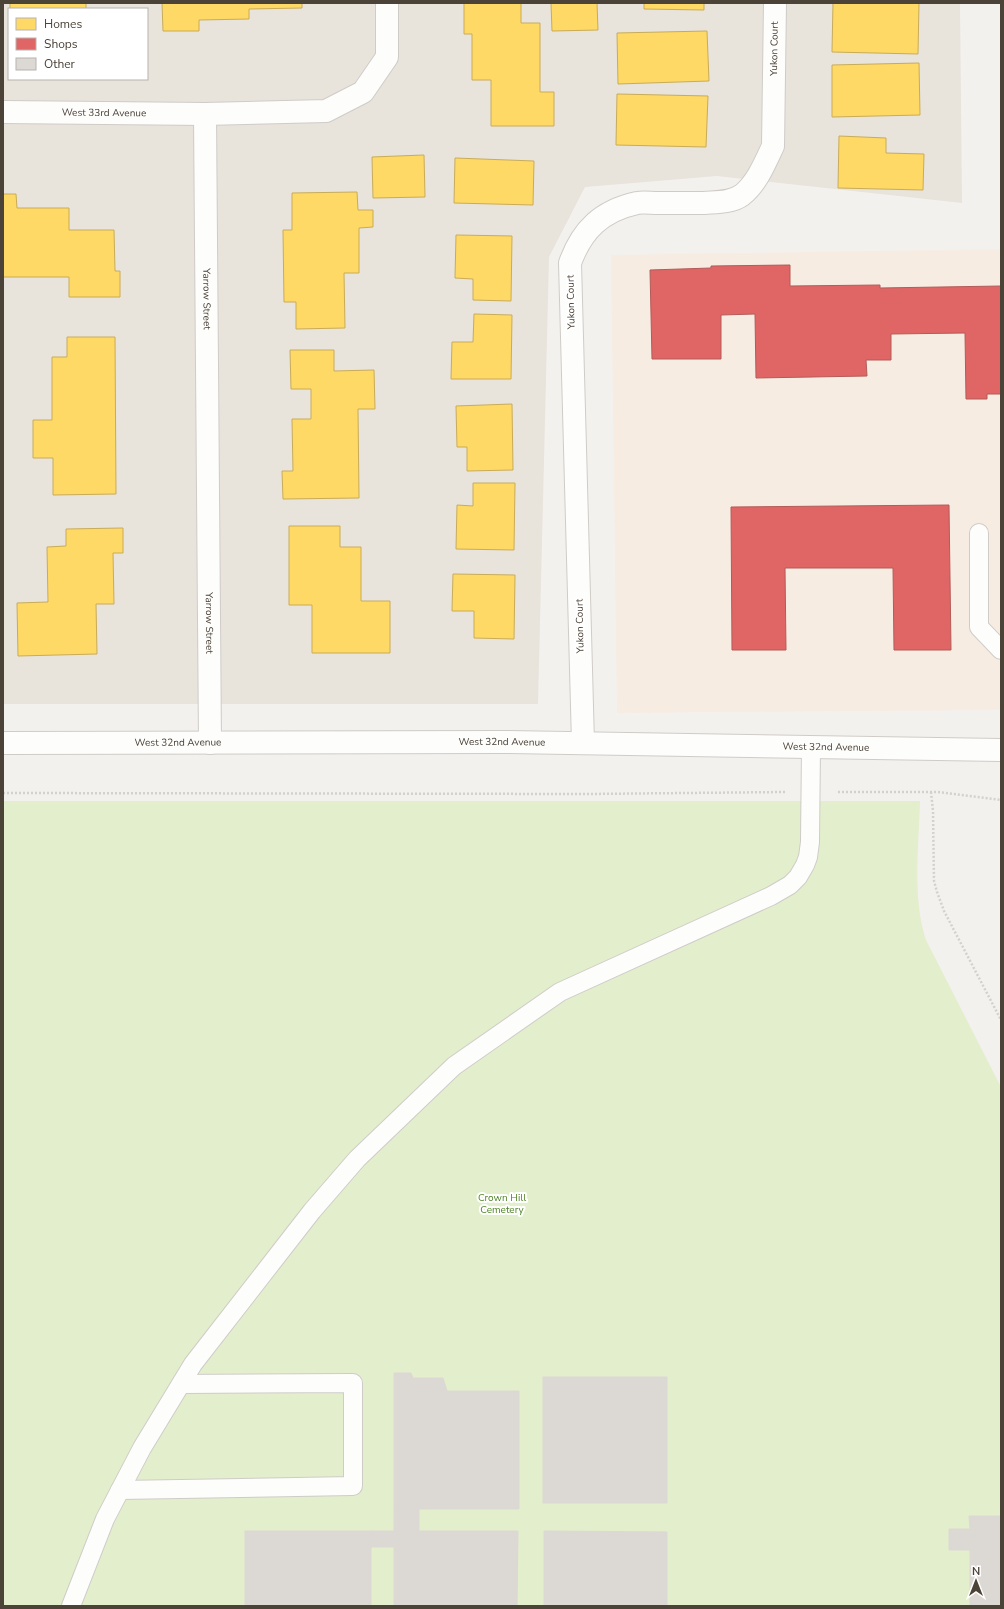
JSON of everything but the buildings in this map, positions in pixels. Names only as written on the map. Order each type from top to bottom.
[{"type":"street","points":[[205,114],[326,111],[363,92],[387,58],[387,3]]},
{"type":"street","name":"Yukon Court","points":[[583,743],[570,263],[576,247],[586,231],[600,218],[619,209],[638,203],[723,202],[741,196],[752,184],[773,146],[775,3]]},
{"type":"street","name":"West 33rd Avenue","points":[[3,112],[205,114]]},
{"type":"street","name":"Yarrow Street","points":[[205,114],[210,742]]},
{"type":"street","name":"West 32nd Avenue","points":[[3,742],[583,743],[1001,750]]},
{"type":"lane","points":[[979,533],[979,626],[1001,650]]},
{"type":"lane","points":[[71,1606],[105,1519],[142,1448],[193,1364],[312,1211],[357,1159],[454,1066],[560,992],[771,896],[790,885],[806,865],[808,857],[810,842],[811,748]]},
{"type":"lane","points":[[120,1490],[353,1486],[353,1383],[181,1384]]},
{"type":"path","points":[[3,793],[594,794],[811,791],[931,792],[1001,800]]},
{"type":"path","points":[[931,792],[933,811],[934,881],[937,892],[944,911],[1001,1020]]},
{"type":"shaded area","points":[[3,3],[960,3],[962,203],[717,176],[585,187],[549,257],[538,704],[3,704]]},
{"type":"shaded area","points":[[1001,249],[1001,710],[617,713],[611,255]]},
{"type":"green space","name":"Crown Hill Cemetery","points":[[3,801],[920,801],[917,871],[919,907],[926,940],[1001,1087],[1001,1606],[3,1606]]}]
